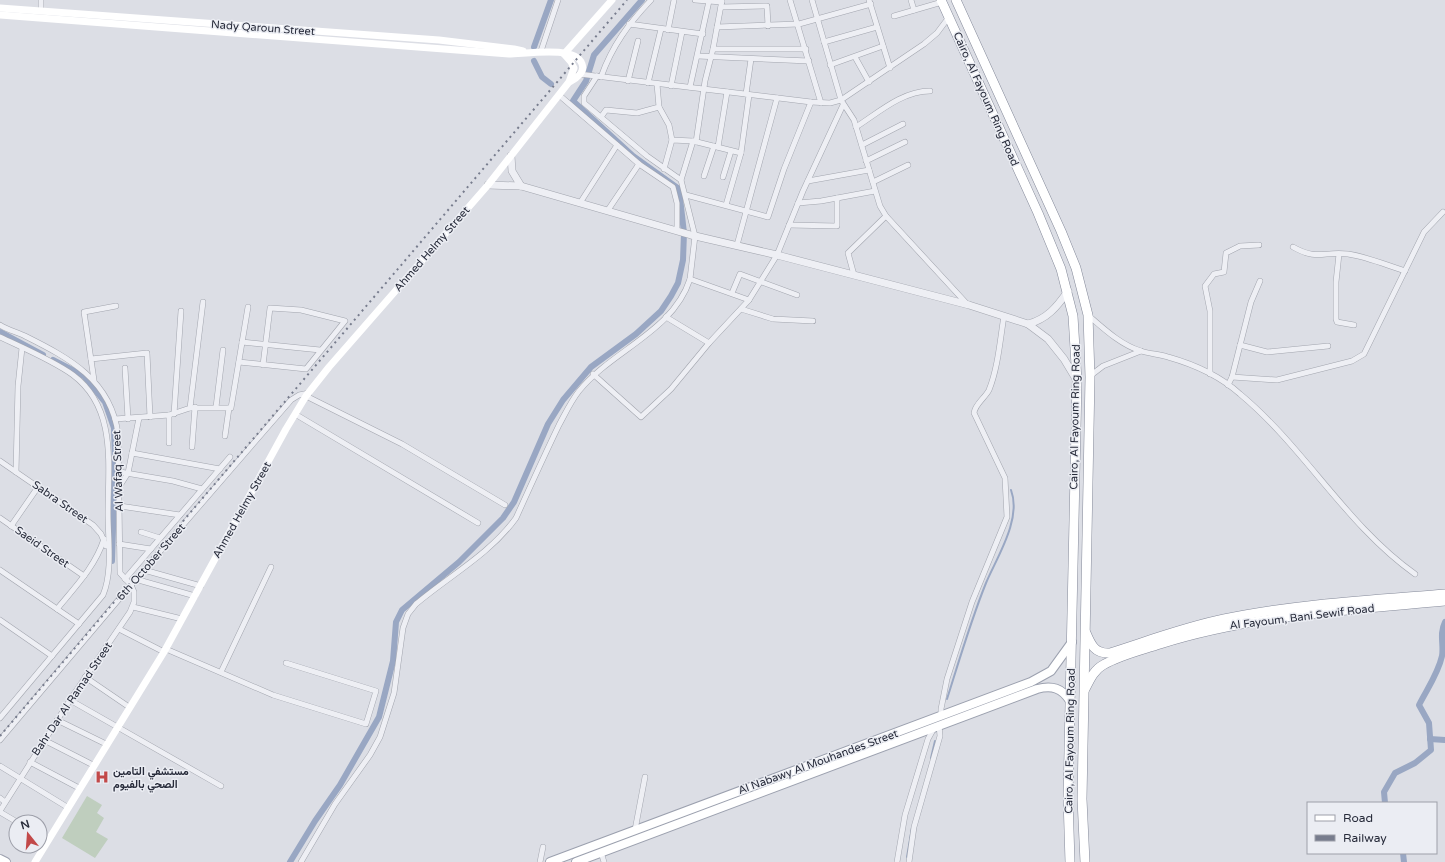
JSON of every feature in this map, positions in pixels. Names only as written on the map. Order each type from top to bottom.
[{"type":"highway","name":"Cairo, Al Fayoum Ring Road","points":[[957,0],[1062,231],[1076,268],[1088,315],[1090,377],[1088,532],[1084,631],[1082,820],[1085,862]]},
{"type":"highway","name":"Cairo, Al Fayoum Ring Road","points":[[942,1],[1053,246],[1068,291],[1075,334],[1077,381],[1068,820],[1070,862]]},
{"type":"highway","points":[[1006,144],[1019,138]]},
{"type":"highway","points":[[1073,532],[1088,532]]},
{"type":"highway","name":"Al Fayoum, Bani Sewif Road","points":[[1084,631],[1095,650],[1110,653],[1178,630],[1245,615],[1343,603],[1445,594]]},
{"type":"highway","name":"Al Fayoum, Bani Sewif Road","points":[[1084,692],[1091,677],[1103,665],[1146,648],[1203,631],[1247,622],[1308,614],[1445,601]]},
{"type":"highway","points":[[1069,763],[1083,764]]},
{"type":"main road","points":[[564,54],[612,0]]},
{"type":"main road","name":"Nady Qaroun Street","points":[[0,8],[40,11],[73,17]]},
{"type":"main road","name":"Nady Qaroun Street","points":[[0,15],[73,17],[315,36],[439,40],[514,49],[525,52],[541,51],[573,55],[581,61],[583,68],[580,74]]},
{"type":"main road","name":"Ahmed Helmy Street","points":[[48,839],[165,650],[295,414],[307,395],[488,185],[569,82],[580,74]]},
{"type":"main road","name":"Al Nabawy Al Mouhandes Street","points":[[576,862],[1042,677],[1058,663],[1072,642]]},
{"type":"main road","name":"Al Nabawy Al Mouhandes Street","points":[[550,862],[635,830],[939,725],[1044,687],[1057,688],[1062,691],[1070,701]]},
{"type":"main road","points":[[939,725],[941,716]]},
{"type":"main road","points":[[0,859],[6,862]]},
{"type":"street","points":[[40,0],[40,11]]},
{"type":"street","points":[[541,51],[558,0]]},
{"type":"street","points":[[651,0],[630,24],[611,52],[584,100],[588,107],[664,169],[682,180]]},
{"type":"street","points":[[668,30],[674,0]]},
{"type":"street","points":[[695,0],[767,6],[768,26]]},
{"type":"street","points":[[790,0],[791,8],[799,24],[821,103]]},
{"type":"street","points":[[819,0],[812,1],[830,65],[842,102],[854,120],[880,206],[886,216],[969,305]]},
{"type":"street","points":[[910,0],[914,10]]},
{"type":"street","points":[[690,88],[709,1]]},
{"type":"street","points":[[894,16],[942,1]]},
{"type":"street","points":[[717,27],[799,24],[817,20],[870,2],[890,68]]},
{"type":"street","points":[[301,862],[335,804],[370,755],[380,737],[394,693],[400,642],[408,614],[416,604],[483,552],[508,528],[516,518],[547,449],[577,393],[593,374],[605,364],[634,345],[666,317],[681,300],[690,278],[693,235],[682,180],[695,142],[721,3]]},
{"type":"street","points":[[580,74],[811,102],[842,102],[937,33],[949,17]]},
{"type":"street","points":[[630,24],[703,34]]},
{"type":"street","points":[[824,42],[877,27]]},
{"type":"street","points":[[648,83],[661,29]]},
{"type":"street","points":[[671,86],[682,32]]},
{"type":"street","points":[[628,81],[638,42]]},
{"type":"street","points":[[830,65],[883,46]]},
{"type":"street","points":[[713,50],[806,49]]},
{"type":"street","points":[[698,56],[711,58],[809,61]]},
{"type":"street","points":[[855,56],[869,82]]},
{"type":"street","points":[[726,205],[741,153],[751,59]]},
{"type":"street","points":[[657,84],[659,107],[669,125],[672,140],[664,169]]},
{"type":"street","points":[[856,127],[899,100],[920,91],[930,91]]},
{"type":"street","points":[[704,176],[716,147],[727,92]]},
{"type":"street","points":[[559,95],[639,164],[673,187],[677,203],[679,231]]},
{"type":"street","points":[[737,245],[777,98]]},
{"type":"street","points":[[686,195],[768,217],[784,169],[811,102]]},
{"type":"street","points":[[593,374],[641,417],[671,389],[709,343],[749,300],[761,283],[777,255],[842,102]]},
{"type":"street","points":[[601,117],[606,110],[637,113],[659,107]]},
{"type":"street","points":[[862,145],[904,124]]},
{"type":"street","points":[[672,140],[695,142],[741,153]]},
{"type":"street","points":[[866,161],[905,142]]},
{"type":"street","points":[[580,203],[617,145]]},
{"type":"street","points":[[723,177],[731,151]]},
{"type":"street","points":[[511,156],[512,171],[521,186]]},
{"type":"street","points":[[608,210],[639,164]]},
{"type":"street","points":[[873,182],[908,165]]},
{"type":"street","points":[[808,181],[869,170]]},
{"type":"street","points":[[488,185],[521,186],[693,235],[854,275],[969,305],[1004,316],[1028,324],[1048,339],[1064,359],[1077,381]]},
{"type":"street","points":[[798,203],[875,191]]},
{"type":"street","points":[[789,225],[837,226],[837,198]]},
{"type":"street","points":[[1232,378],[1277,380],[1359,358],[1368,347],[1424,232],[1443,212]]},
{"type":"street","points":[[854,275],[848,253],[886,216]]},
{"type":"street","points":[[1210,374],[1210,311],[1205,286],[1214,274],[1224,272],[1226,253],[1240,246],[1259,245]]},
{"type":"street","points":[[1293,247],[1308,254],[1324,256],[1339,254],[1379,262],[1405,271]]},
{"type":"street","points":[[1339,254],[1336,282],[1336,319],[1337,322],[1354,325]]},
{"type":"street","points":[[732,293],[740,274],[797,295]]},
{"type":"street","points":[[690,278],[749,300]]},
{"type":"street","points":[[1228,385],[1232,378],[1250,302],[1260,281]]},
{"type":"street","points":[[1028,324],[1043,319],[1050,314],[1068,291]]},
{"type":"street","points":[[192,447],[193,408],[203,302]]},
{"type":"street","points":[[94,381],[84,312],[116,306]]},
{"type":"street","points":[[225,436],[248,307]]},
{"type":"street","points":[[239,362],[263,365],[306,369],[345,321],[301,310],[270,308],[263,365]]},
{"type":"street","points":[[741,309],[773,319],[813,320]]},
{"type":"street","points":[[169,443],[181,311]]},
{"type":"street","points":[[1088,315],[1110,334],[1140,351],[1167,356],[1210,374],[1240,394],[1288,441],[1371,538],[1395,560],[1415,574]]},
{"type":"street","points":[[941,716],[940,709],[947,679],[972,602],[1007,517],[1005,478],[974,413],[990,385],[1004,316]]},
{"type":"street","points":[[666,317],[709,343]]},
{"type":"street","name":"Al Wafaq Street","points":[[0,326],[24,336],[69,360],[82,369],[94,381],[108,401],[115,420],[120,472],[119,561],[120,573],[125,579]]},
{"type":"street","name":"Al Wafaq Street","points":[[0,337],[72,375],[91,394],[103,417],[108,444],[109,579],[103,595],[0,718]]},
{"type":"street","points":[[242,342],[320,350]]},
{"type":"street","points":[[1240,346],[1267,352],[1328,346]]},
{"type":"street","points":[[16,472],[18,386],[22,348]]},
{"type":"street","points":[[216,407],[223,350]]},
{"type":"street","points":[[1090,377],[1103,366],[1140,351]]},
{"type":"street","points":[[91,359],[147,353],[150,417]]},
{"type":"street","points":[[125,368],[128,419]]},
{"type":"street","name":"6th October Street","points":[[0,740],[136,579],[291,400],[299,395],[307,395]]},
{"type":"street","points":[[307,395],[402,444],[505,505]]},
{"type":"street","points":[[115,420],[172,414],[193,408],[229,408]]},
{"type":"street","points":[[295,414],[478,523]]},
{"type":"street","points":[[120,485],[128,473],[139,418]]},
{"type":"street","points":[[132,453],[220,469]]},
{"type":"street","name":"6th October Street","points":[[125,579],[230,457]]},
{"type":"street","name":"Sabra Street","points":[[0,461],[93,525],[104,539],[108,553]]},
{"type":"street","points":[[120,472],[202,489]]},
{"type":"street","points":[[11,526],[38,487]]},
{"type":"street","points":[[120,506],[180,514]]},
{"type":"street","name":"Saeid Street","points":[[0,518],[84,576]]},
{"type":"street","points":[[142,532],[160,538]]},
{"type":"street","points":[[57,609],[84,576],[97,556],[104,539]]},
{"type":"street","points":[[119,544],[151,549]]},
{"type":"street","points":[[108,562],[119,561]]},
{"type":"street","points":[[222,672],[271,567]]},
{"type":"street","points":[[0,570],[79,624]]},
{"type":"street","points":[[144,570],[201,586]]},
{"type":"street","points":[[125,579],[131,585],[134,592],[133,607],[182,619]]},
{"type":"street","points":[[136,579],[195,596]]},
{"type":"street","name":"Bahr Dar Al Ramad Street","points":[[0,811],[84,677],[133,607]]},
{"type":"street","points":[[0,620],[52,656]]},
{"type":"street","points":[[119,629],[273,695],[366,724],[376,691],[286,663]]},
{"type":"street","points":[[84,677],[129,707]]},
{"type":"street","points":[[70,700],[221,786]]},
{"type":"street","points":[[57,720],[106,744]]},
{"type":"street","points":[[897,862],[904,820],[928,739],[933,730],[939,725]]},
{"type":"street","points":[[909,862],[912,835],[940,736],[939,725]]},
{"type":"street","points":[[44,740],[93,765]]},
{"type":"street","points":[[30,762],[79,788]]},
{"type":"street","points":[[0,766],[20,780],[67,807]]},
{"type":"street","points":[[635,830],[645,776]]},
{"type":"street","points":[[0,798],[5,802]]},
{"type":"street","points":[[540,862],[543,847]]},
{"type":"street","points":[[601,852],[604,862]]},
{"type":"green space","points":[[87,796],[102,805],[97,813],[104,818],[96,832],[108,839],[95,858],[62,838]]},
{"type":"waterway","points":[[534,47],[551,0]]},
{"type":"waterway","points":[[290,862],[315,821],[340,785],[379,717],[393,661],[396,622],[402,610],[459,562],[503,518],[514,502],[548,424],[563,400],[591,367],[636,334],[661,311],[678,283],[683,260],[684,233],[679,189],[633,156],[573,101],[586,81],[594,55],[642,0]]},
{"type":"waterway","points":[[534,61],[542,77],[551,84]]},
{"type":"waterway","points":[[0,332],[43,355]]},
{"type":"waterway","points":[[53,360],[84,376],[105,402],[114,428],[115,464],[112,561]]},
{"type":"waterway","points":[[947,699],[965,641],[986,583],[1002,550],[1011,525],[1014,501],[1011,490]]},
{"type":"waterway","points":[[1385,802],[1384,792],[1395,773],[1415,763],[1431,750],[1429,723],[1419,705],[1440,663],[1442,656],[1442,631],[1445,622]]},
{"type":"waterway","points":[[1430,739],[1445,740]]},
{"type":"waterway","points":[[931,758],[935,741]]},
{"type":"waterway","points":[[907,857],[912,828]]},
{"type":"waterway","points":[[1403,854],[1404,862]]},
{"type":"railway","points":[[0,736],[627,0]]},
{"type":"place","name":"مستشفي التامين الصحي بالفيوم","points":[[102,777]]}]
